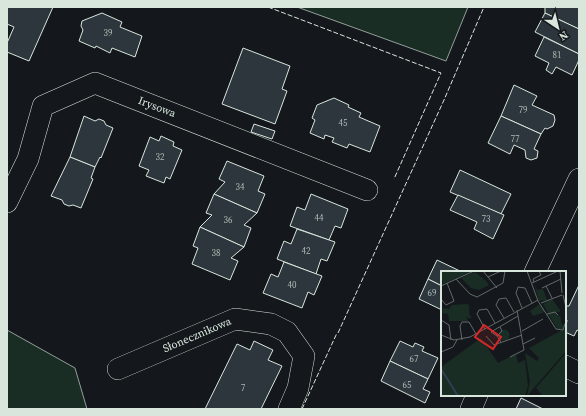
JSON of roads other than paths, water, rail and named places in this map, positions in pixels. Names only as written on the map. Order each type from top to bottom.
[{"type":"street","name":"Irysowa","points":[[7,202],[28,159],[43,106],[95,83],[368,190]]},
{"type":"street","points":[[535,271],[579,179]]},
{"type":"street","name":"Słonecznikowa","points":[[118,369],[235,319],[271,324],[287,332],[304,356],[298,388],[289,409]]},
{"type":"street","points":[[566,366],[579,373]]},
{"type":"street","points":[[471,409],[478,396]]}]
